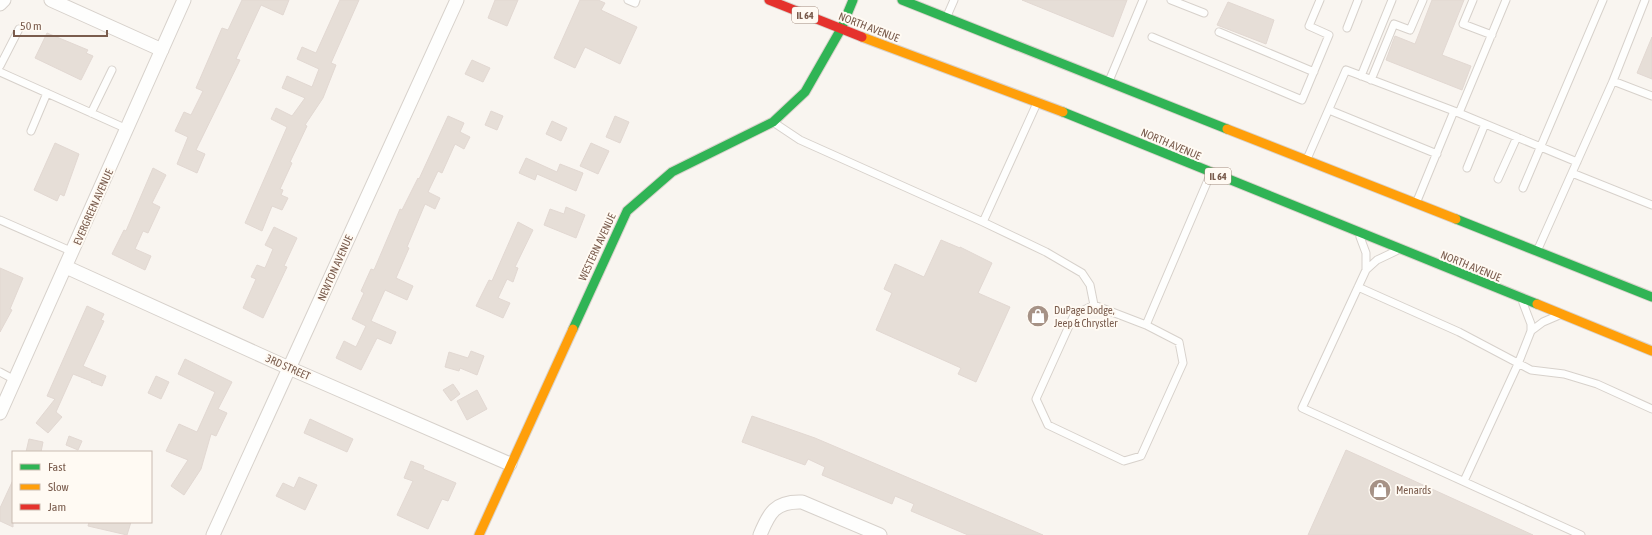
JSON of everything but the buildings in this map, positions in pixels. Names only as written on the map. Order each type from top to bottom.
[{"type":"main road","name":"NORTH AVENUE","points":[[768,0],[841,29],[1037,102],[1652,351]]},
{"type":"main road","name":"WESTERN AVENUE","points":[[479,535],[510,464],[627,211],[672,172],[773,122],[805,92],[841,29],[853,0]]},
{"type":"main road","points":[[902,0],[1108,83],[1652,297]]},
{"type":"street","points":[[0,4],[4,0]]},
{"type":"street","points":[[51,0],[162,50]]},
{"type":"street","name":"EVERGREEN AVENUE","points":[[0,413],[66,268],[184,0]]},
{"type":"street","name":"NEWTON AVENUE","points":[[213,535],[457,0]]},
{"type":"street","name":"3RD STREET","points":[[66,268],[289,368],[510,464]]},
{"type":"street","points":[[760,535],[768,516],[777,506],[790,501],[802,502],[880,535]]},
{"type":"lane","points":[[628,0],[634,3],[636,0]]},
{"type":"lane","points":[[946,18],[954,0]]},
{"type":"lane","points":[[1108,83],[1143,0]]},
{"type":"lane","points":[[1171,0],[1204,13]]},
{"type":"lane","points":[[1152,37],[1302,100],[1329,35],[1309,26],[1320,0]]},
{"type":"lane","points":[[1347,28],[1358,0]]},
{"type":"lane","points":[[1361,76],[1392,0]]},
{"type":"lane","points":[[1371,80],[1394,24],[1410,30],[1423,0]]},
{"type":"lane","points":[[1473,0],[1463,24],[1492,35]]},
{"type":"lane","points":[[1416,204],[1437,154],[1492,35],[1506,0]]},
{"type":"lane","points":[[1523,188],[1603,0]]},
{"type":"lane","points":[[1536,252],[1613,81],[1645,0]]},
{"type":"lane","points":[[0,66],[19,29]]},
{"type":"lane","points":[[1219,32],[1314,72]]},
{"type":"lane","points":[[91,113],[112,70]]},
{"type":"lane","points":[[1306,161],[1346,70],[1457,112],[1577,162]]},
{"type":"lane","points":[[0,72],[127,129]]},
{"type":"lane","points":[[1613,81],[1652,96]]},
{"type":"lane","points":[[31,131],[47,93]]},
{"type":"lane","points":[[984,222],[1037,102]]},
{"type":"lane","points":[[1329,110],[1437,154]]},
{"type":"lane","points":[[773,122],[800,140],[984,222],[1046,252],[1082,273],[1090,285],[1094,306]]},
{"type":"lane","points":[[1467,168],[1485,124]]},
{"type":"lane","points":[[1498,179],[1517,137]]},
{"type":"lane","points":[[1146,325],[1211,173]]},
{"type":"lane","points":[[1572,173],[1652,205]]},
{"type":"lane","points":[[0,220],[73,252]]},
{"type":"lane","points":[[1359,233],[1366,253],[1366,270]]},
{"type":"lane","points":[[1400,249],[1377,260],[1366,270],[1302,408],[1581,535]]},
{"type":"lane","points":[[1358,287],[1459,332],[1531,370],[1564,374],[1591,383],[1652,409]]},
{"type":"lane","points":[[1464,481],[1518,364],[1531,331],[1531,324],[1522,299]]},
{"type":"lane","points":[[1094,306],[1146,325],[1179,342],[1183,363],[1141,456],[1124,461],[1048,426],[1036,399],[1074,315],[1094,306]]},
{"type":"lane","points":[[1531,331],[1543,322],[1560,315]]},
{"type":"lane","points":[[0,372],[15,380]]},
{"type":"traffic: fast","points":[[573,329],[627,211],[672,172],[773,122],[805,92],[841,29],[853,0]]},
{"type":"traffic: fast","points":[[902,0],[1227,129]]},
{"type":"traffic: fast","points":[[1063,112],[1537,304]]},
{"type":"traffic: fast","points":[[1456,219],[1652,297]]},
{"type":"traffic: slow","points":[[862,37],[1063,112]]},
{"type":"traffic: slow","points":[[1227,129],[1456,219]]},
{"type":"traffic: slow","points":[[1537,304],[1652,351]]},
{"type":"traffic: slow","points":[[479,535],[573,329]]},
{"type":"traffic: jam","points":[[769,0],[862,37]]},
{"type":"place","name":"DuPage Dodge, Jeep & Chrystler","points":[[1038,316]]},
{"type":"place","name":"Menards","points":[[1380,490]]}]
